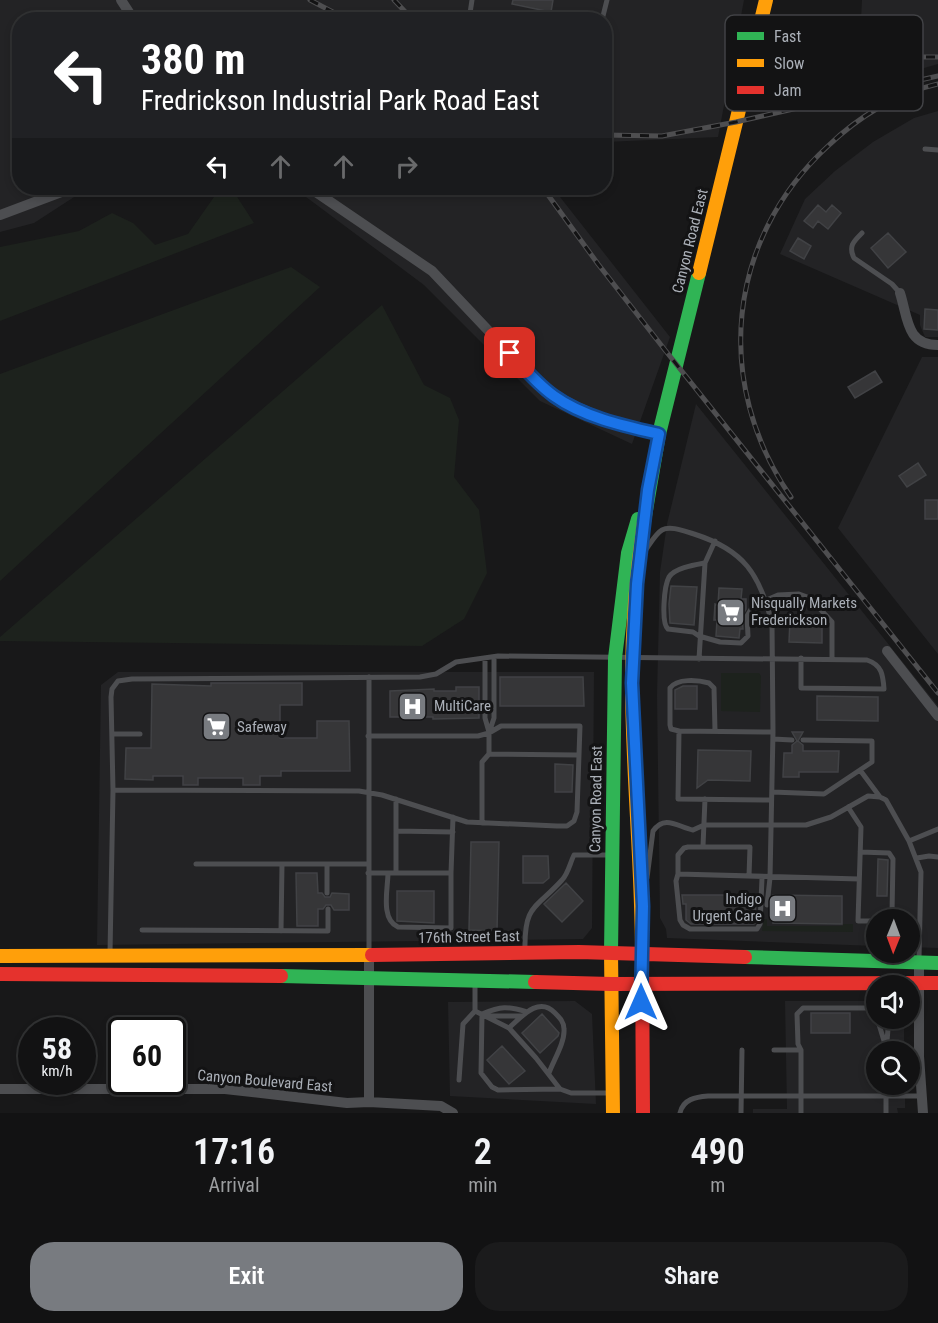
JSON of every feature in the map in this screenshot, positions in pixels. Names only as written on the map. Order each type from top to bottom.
[{"type":"main road","name":"Canyon Road East","points":[[762,15],[766,0]]},
{"type":"main road","name":"Canyon Road East","points":[[643,1113],[641,984],[643,906],[632,683],[641,555],[648,490],[659,434],[739,111]]},
{"type":"main road","name":"Canyon Road East","points":[[613,1113],[611,953],[615,658],[628,553],[648,490]]},
{"type":"main road","name":"176th Street East","points":[[0,956],[611,953],[866,961]]},
{"type":"main road","name":"176th Street East","points":[[920,963],[938,963]]},
{"type":"main road","points":[[0,974],[369,977],[611,984],[866,983]]},
{"type":"main road","points":[[920,983],[938,983]]},
{"type":"street","points":[[0,215],[53,195]]},
{"type":"street","points":[[320,195],[432,271],[537,382],[555,397],[595,416],[659,434]]},
{"type":"street","points":[[900,294],[912,334],[921,342],[938,345]]},
{"type":"street","points":[[887,651],[938,716]]},
{"type":"street","points":[[369,955],[369,1102]]},
{"type":"street","points":[[919,963],[919,975]]},
{"type":"street","points":[[919,1029],[923,1113]]},
{"type":"street","name":"Canyon Boulevard East","points":[[0,1089],[225,1089],[347,1103],[441,1106],[453,1113]]},
{"type":"lane","points":[[925,149],[938,150]]},
{"type":"lane","points":[[862,233],[852,244],[850,251],[854,258],[892,284],[900,294]]},
{"type":"lane","points":[[641,555],[662,530],[684,531],[715,541],[736,554],[761,586],[772,624],[773,659],[768,905]]},
{"type":"lane","points":[[699,659],[705,563],[715,541]]},
{"type":"lane","points":[[705,563],[679,570],[669,577],[663,622],[668,629],[693,632],[720,642],[745,641],[748,636],[748,613],[753,606],[784,594],[799,594],[810,598],[831,622],[832,659]]},
{"type":"lane","points":[[489,733],[494,718],[494,657]]},
{"type":"lane","points":[[110,955],[114,790],[111,697],[112,689],[118,681],[132,679],[420,677],[436,674],[456,662],[494,657],[801,658],[873,661],[882,671],[884,689],[801,688],[801,658]]},
{"type":"lane","points":[[482,823],[482,762],[489,753],[489,733],[485,718],[485,658]]},
{"type":"lane","points":[[369,677],[369,955]]},
{"type":"lane","points":[[715,732],[714,688],[705,682],[674,682],[670,687],[671,729],[679,731],[715,732],[773,732]]},
{"type":"lane","points":[[114,790],[368,791],[467,822],[567,826],[574,821],[580,726],[501,726],[478,736],[368,736]]},
{"type":"lane","points":[[679,731],[678,799],[771,800]]},
{"type":"lane","points":[[112,734],[140,734]]},
{"type":"lane","points":[[773,739],[792,740]]},
{"type":"lane","points":[[771,792],[824,794],[872,762],[872,741],[803,740]]},
{"type":"lane","points":[[489,753],[577,755]]},
{"type":"lane","points":[[860,770],[880,797]]},
{"type":"lane","points":[[643,906],[653,831],[656,826],[667,822],[693,830],[705,825],[795,826],[817,823],[863,798],[874,795],[890,804],[917,858],[921,872],[922,892],[920,939]]},
{"type":"lane","points":[[396,799],[396,873]]},
{"type":"lane","points":[[703,846],[705,799]]},
{"type":"lane","points":[[848,807],[861,827],[858,921],[866,921]]},
{"type":"lane","points":[[388,873],[387,915],[393,925],[452,928],[453,818]]},
{"type":"lane","points":[[909,841],[938,829]]},
{"type":"lane","points":[[396,831],[453,832]]},
{"type":"lane","points":[[749,876],[750,847],[703,846],[688,847],[680,851],[677,859],[676,881],[681,920],[684,925],[690,929],[757,929],[760,924],[762,878]]},
{"type":"lane","points":[[860,852],[889,853],[893,859],[892,909]]},
{"type":"lane","points":[[525,953],[525,932],[532,907],[564,878],[574,855],[612,855]]},
{"type":"lane","points":[[917,858],[938,857]]},
{"type":"lane","points":[[196,864],[368,864]]},
{"type":"lane","points":[[281,931],[282,864]]},
{"type":"lane","points":[[327,864],[327,893]]},
{"type":"lane","points":[[368,873],[451,873]]},
{"type":"lane","points":[[678,874],[859,879]]},
{"type":"lane","points":[[142,930],[328,930],[327,909]]},
{"type":"lane","points":[[459,1080],[463,1024],[475,1011],[475,980]]},
{"type":"lane","points":[[484,1015],[499,1006],[510,1007],[524,1014]]},
{"type":"lane","points":[[509,1028],[534,1007],[550,1008],[562,1020],[564,1037],[549,1073]]},
{"type":"lane","points":[[801,1113],[801,1050],[798,1044],[797,1014],[799,1010],[803,1008],[866,1008]]},
{"type":"lane","points":[[475,1011],[509,1028],[549,1073],[560,1089]]},
{"type":"lane","points":[[484,1015],[524,1014]]},
{"type":"lane","points":[[484,1015],[481,1073],[492,1087],[507,1091],[560,1089],[571,1093],[613,1093]]},
{"type":"lane","points":[[741,1113],[742,1050]]},
{"type":"lane","points":[[774,1050],[801,1050]]},
{"type":"lane","points":[[680,1113],[684,1104],[697,1097],[866,1095]]},
{"type":"lane","points":[[886,1113],[886,1095],[921,1096]]},
{"type":"shaded area","points":[[0,0],[744,0],[741,15],[725,15],[725,100],[718,137],[612,142],[612,12],[12,12],[12,195],[77,195],[34,223],[0,232]]},
{"type":"shaded area","points":[[862,0],[938,0],[938,64],[923,68],[923,15],[861,15]]},
{"type":"shaded area","points":[[938,111],[938,337],[925,337],[920,325],[920,315],[780,254],[805,199],[835,171],[873,142],[914,118]]},
{"type":"shaded area","points":[[236,195],[254,223],[0,321],[0,247],[79,231],[112,213],[133,223],[155,245],[188,234],[214,197]]},
{"type":"shaded area","points":[[303,195],[558,195],[670,337],[632,444],[540,401],[424,285]]},
{"type":"shaded area","points":[[291,267],[320,287],[0,581],[0,374]]},
{"type":"shaded area","points":[[382,305],[424,385],[450,398],[459,420],[454,477],[479,510],[487,573],[464,619],[422,646],[0,641],[0,637]]},
{"type":"shaded area","points":[[922,357],[938,357],[938,654],[838,528]]},
{"type":"shaded area","points":[[696,404],[938,706],[938,948],[920,947],[920,909],[866,909],[866,946],[667,938],[666,929],[660,918],[657,695],[660,572],[667,524]]},
{"type":"shaded area","points":[[118,672],[594,672],[592,928],[583,939],[97,945],[101,685]]},
{"type":"shaded area","points":[[721,673],[759,673],[761,676],[760,712],[721,711]]},
{"type":"shaded area","points":[[764,919],[767,919],[767,926],[853,924],[853,932],[762,931]]},
{"type":"shaded area","points":[[575,1001],[592,1014],[596,1104],[450,1096],[448,1002]]},
{"type":"shaded area","points":[[785,1001],[866,1001],[866,1029],[904,1029],[904,1041],[866,1041],[866,1095],[905,1095],[905,1108],[897,1108],[898,1113],[753,1113],[753,1109],[787,1109]]},
{"type":"building","points":[[513,0],[553,0],[551,12],[512,4]]},
{"type":"building","points":[[818,205],[826,212],[832,205],[841,213],[828,229],[818,221],[813,228],[804,221]]},
{"type":"building","points":[[888,233],[906,252],[888,268],[871,248]]},
{"type":"building","points":[[798,238],[811,246],[804,259],[790,251]]},
{"type":"building","points":[[925,309],[938,310],[938,330],[924,329]]},
{"type":"building","points":[[875,371],[882,382],[855,398],[848,387]]},
{"type":"building","points":[[918,463],[926,475],[907,487],[899,476]]},
{"type":"building","points":[[925,500],[938,500],[938,519],[925,519]]},
{"type":"building","points":[[671,586],[697,587],[694,625],[670,623]]},
{"type":"building","name":"Nisqually Markets Frederickson","points":[[719,588],[742,589],[741,599],[746,599],[746,609],[742,616],[743,629],[740,629],[739,638],[716,636],[715,604],[718,605]]},
{"type":"building","points":[[790,620],[822,621],[822,643],[789,642]]},
{"type":"building","points":[[500,677],[583,677],[584,706],[500,706]]},
{"type":"building","name":"Safeway","points":[[211,683],[302,683],[302,705],[280,705],[280,738],[317,738],[317,721],[349,721],[350,771],[281,771],[281,776],[260,776],[260,785],[243,785],[243,778],[198,778],[198,785],[183,785],[183,776],[153,776],[153,780],[125,779],[126,748],[151,748],[152,684],[211,686]]},
{"type":"building","points":[[683,686],[697,686],[697,709],[675,709],[675,690]]},
{"type":"building","points":[[456,687],[479,687],[479,718],[390,717],[390,691],[434,689],[434,691],[456,691]]},
{"type":"building","points":[[817,696],[878,697],[878,721],[817,720]]},
{"type":"building","points":[[792,732],[803,732],[798,741],[803,745],[803,751],[839,751],[838,772],[799,772],[799,777],[783,777],[784,753],[792,753],[792,745],[797,741]]},
{"type":"building","points":[[698,750],[751,751],[750,781],[708,780],[697,788]]},
{"type":"building","points":[[555,764],[573,765],[572,792],[555,792]]},
{"type":"building","points":[[471,842],[499,842],[497,931],[469,930]]},
{"type":"building","points":[[523,856],[548,856],[549,878],[543,883],[523,883]]},
{"type":"building","points":[[878,859],[888,860],[887,896],[877,896]]},
{"type":"building","points":[[296,873],[317,873],[318,893],[322,893],[325,897],[330,897],[332,893],[349,894],[349,910],[334,910],[331,905],[326,905],[323,909],[318,909],[318,926],[297,926]]},
{"type":"building","points":[[566,883],[583,901],[562,922],[544,904]]},
{"type":"building","points":[[397,891],[434,891],[434,923],[397,921]]},
{"type":"building","points":[[682,895],[756,895],[755,923],[691,924],[686,920],[686,904],[683,904]]},
{"type":"building","points":[[773,895],[842,896],[842,924],[773,923]]},
{"type":"building","points":[[811,1013],[850,1013],[850,1033],[811,1033]]},
{"type":"building","points":[[542,1014],[559,1033],[540,1053],[522,1033]]},
{"type":"building","points":[[502,1046],[525,1071],[509,1084],[487,1060]]},
{"type":"railway","points":[[310,0],[333,12]]},
{"type":"railway","points":[[394,0],[405,12]]},
{"type":"railway","points":[[923,57],[938,57]]},
{"type":"railway","points":[[923,79],[938,76]]},
{"type":"railway","points":[[923,88],[938,84]]},
{"type":"railway","points":[[612,135],[662,136],[784,111]]},
{"type":"railway","points":[[791,497],[766,453],[750,408],[742,361],[742,314],[751,269],[768,225],[794,183],[840,135],[873,111]]},
{"type":"railway","points":[[548,195],[665,350],[938,693]]},
{"type":"traffic: fast","points":[[644,522],[659,434],[699,273]]},
{"type":"traffic: fast","points":[[611,953],[615,658],[628,553],[638,519]]},
{"type":"traffic: fast","points":[[745,957],[938,963]]},
{"type":"traffic: fast","points":[[281,976],[535,982]]},
{"type":"traffic: slow","points":[[762,15],[766,0]]},
{"type":"traffic: slow","points":[[699,273],[739,111]]},
{"type":"traffic: slow","points":[[642,954],[632,681],[635,602],[644,522]]},
{"type":"traffic: slow","points":[[611,953],[613,1113]]},
{"type":"traffic: slow","points":[[0,956],[372,955]]},
{"type":"traffic: jam","points":[[372,955],[579,952],[745,957]]},
{"type":"traffic: jam","points":[[642,954],[643,1113]]},
{"type":"traffic: jam","points":[[0,974],[281,976]]},
{"type":"traffic: jam","points":[[535,982],[611,984],[938,983]]},
{"type":"place","name":"Nisqually Markets Frederickson","points":[[730,612]]},
{"type":"place","name":"MultiCare","points":[[413,706]]},
{"type":"place","name":"Safeway","points":[[216,727]]},
{"type":"place","name":"Indigo Urgent Care","points":[[783,908]]},
{"type":"route","points":[[510,353],[537,382],[555,397],[573,407],[595,416],[659,434],[648,490],[637,584],[632,683],[643,906],[641,1002]]}]
